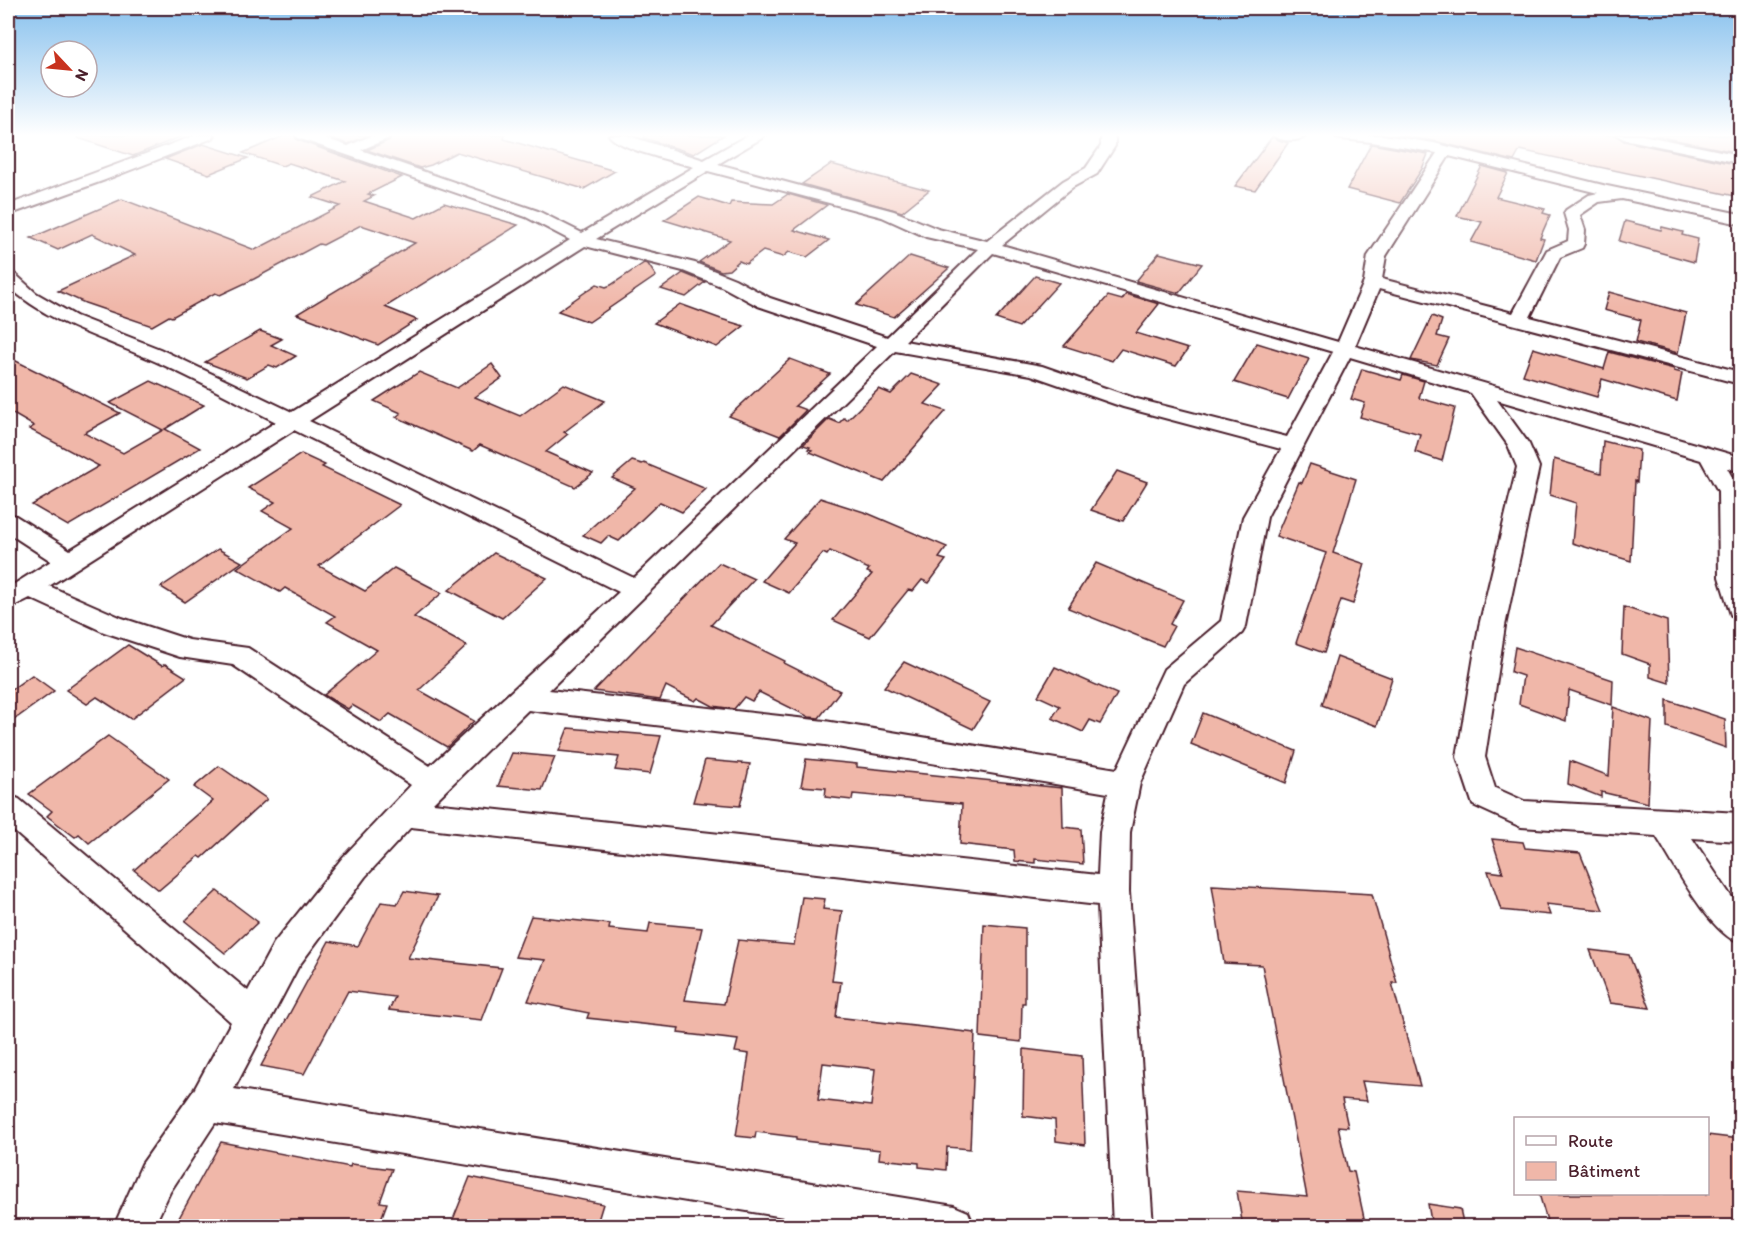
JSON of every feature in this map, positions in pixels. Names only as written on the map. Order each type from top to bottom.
[{"type":"street","points":[[8,210],[57,193]]},
{"type":"street","points":[[471,193],[532,214],[582,240],[689,267],[729,283],[765,302],[890,344],[1035,370],[1130,403],[1293,445]]},
{"type":"street","points":[[18,593],[661,193]]},
{"type":"street","points":[[807,193],[888,214],[932,233],[990,246],[1740,464]]},
{"type":"street","points":[[134,1227],[156,1178],[207,1103],[286,955],[354,867],[432,783],[637,590],[990,246],[1057,193]]},
{"type":"street","points":[[1133,1227],[1113,892],[1115,832],[1125,783],[1174,678],[1233,626],[1255,517],[1345,348],[1373,282],[1377,256],[1418,193]]},
{"type":"street","points":[[1519,320],[1553,254],[1576,244],[1577,230],[1572,213],[1590,193]]},
{"type":"street","points":[[1602,193],[1740,203]]},
{"type":"street","points":[[1628,194],[1740,219]]},
{"type":"street","points":[[1373,282],[1740,378]]},
{"type":"street","points":[[12,286],[69,320],[153,353],[637,590]]},
{"type":"street","points":[[1476,386],[1518,444],[1528,467],[1491,626],[1471,757],[1483,796],[1521,814],[1740,827]]},
{"type":"street","points":[[1709,454],[1729,491],[1731,577],[1740,608]]},
{"type":"street","points":[[8,522],[69,561]]},
{"type":"street","points":[[18,593],[189,650],[238,655],[432,783]]},
{"type":"street","points":[[522,699],[825,733],[1125,783]]},
{"type":"street","points":[[8,808],[253,1018]]},
{"type":"street","points":[[405,813],[1113,892]]},
{"type":"street","points":[[1664,822],[1720,907],[1740,927]]},
{"type":"street","points":[[207,1103],[954,1227]]},
{"type":"building","points":[[321,193],[371,193],[368,194],[374,196],[364,201],[416,218],[444,203],[518,225],[385,307],[417,320],[378,345],[297,314],[415,243],[361,225],[220,295],[215,293],[152,326],[85,303],[58,291],[135,255],[92,234],[58,250],[31,238],[122,199],[255,250],[340,206],[312,197]]},
{"type":"building","points":[[833,193],[926,193],[902,212]]},
{"type":"building","points":[[1361,193],[1407,193],[1400,203]]},
{"type":"building","points":[[1469,193],[1498,193],[1496,197],[1545,209],[1543,213],[1550,215],[1540,238],[1544,239],[1536,260],[1471,242],[1482,222],[1457,216]]},
{"type":"building","points":[[1719,193],[1740,193],[1740,197]]},
{"type":"building","points":[[788,194],[827,205],[794,230],[829,240],[807,257],[789,252],[783,257],[763,251],[746,264],[739,261],[729,270],[721,271],[699,262],[730,240],[664,220],[699,197],[729,206],[731,202],[773,204]]},
{"type":"building","points":[[1625,221],[1661,230],[1662,227],[1683,232],[1682,235],[1698,239],[1694,262],[1619,241]]},
{"type":"building","points":[[1159,253],[1202,264],[1179,293],[1136,281]]},
{"type":"building","points":[[910,256],[949,268],[894,317],[856,305]]},
{"type":"building","points":[[644,263],[648,264],[656,276],[589,322],[558,311],[597,284],[606,287],[611,285]]},
{"type":"building","points":[[683,273],[705,282],[686,297],[661,289]]},
{"type":"building","points":[[1035,276],[1059,283],[1019,327],[996,319]]},
{"type":"building","points":[[1609,292],[1686,313],[1678,353],[1636,342],[1641,320],[1604,310]]},
{"type":"building","points":[[1126,294],[1159,304],[1136,333],[1188,349],[1176,366],[1121,349],[1112,361],[1064,346],[1108,296],[1122,300]]},
{"type":"building","points":[[680,304],[744,326],[717,347],[654,323]]},
{"type":"building","points":[[1432,316],[1442,320],[1437,336],[1449,339],[1437,365],[1411,360]]},
{"type":"building","points":[[260,331],[282,339],[271,345],[296,356],[277,368],[269,365],[247,378],[205,362]]},
{"type":"building","points":[[1257,343],[1309,359],[1288,399],[1234,382]]},
{"type":"building","points":[[1533,348],[1604,369],[1609,352],[1674,369],[1682,373],[1677,401],[1602,379],[1597,397],[1523,375]]},
{"type":"building","points":[[8,357],[120,413],[84,433],[123,453],[163,430],[110,403],[151,381],[204,405],[165,429],[200,448],[68,526],[32,505],[99,466],[29,429],[34,426],[8,411]]},
{"type":"building","points":[[790,359],[830,374],[795,406],[806,410],[780,436],[729,416]]},
{"type":"building","points":[[492,364],[502,378],[475,397],[520,416],[564,384],[605,401],[564,432],[568,434],[546,452],[593,473],[575,487],[480,445],[473,451],[396,417],[401,413],[374,401],[419,372],[457,388]]},
{"type":"building","points":[[1362,369],[1401,380],[1403,375],[1424,381],[1419,398],[1455,408],[1442,461],[1415,452],[1420,434],[1360,417],[1365,403],[1351,399]]},
{"type":"building","points":[[911,374],[943,385],[925,404],[946,411],[884,482],[810,452],[812,450],[808,449],[810,447],[803,445],[829,419],[839,423],[844,418],[847,420],[879,389],[891,394]]},
{"type":"building","points":[[1603,441],[1639,450],[1631,561],[1572,543],[1576,503],[1550,495],[1554,459],[1601,473]]},
{"type":"building","points":[[301,454],[325,465],[322,467],[400,505],[319,566],[365,591],[394,568],[442,593],[414,617],[467,646],[419,690],[474,721],[447,747],[390,714],[381,722],[352,705],[348,709],[324,695],[377,650],[327,622],[335,616],[285,588],[280,592],[237,568],[293,528],[262,511],[275,502],[248,488]]},
{"type":"building","points":[[632,461],[644,463],[706,489],[682,512],[660,502],[619,541],[608,536],[601,543],[583,535],[635,488],[612,478]]},
{"type":"building","points":[[1310,464],[1356,479],[1333,553],[1365,564],[1353,604],[1341,600],[1324,653],[1296,643],[1326,553],[1276,536],[1299,482],[1302,483]]},
{"type":"building","points":[[1117,471],[1147,482],[1123,521],[1091,510]]},
{"type":"building","points":[[820,498],[867,513],[947,547],[939,558],[946,560],[929,583],[922,580],[913,591],[908,590],[870,637],[833,620],[872,574],[867,572],[869,569],[830,551],[827,555],[823,553],[789,593],[762,581],[795,543],[784,539]]},
{"type":"building","points":[[218,549],[242,562],[185,602],[161,587]]},
{"type":"building","points":[[494,553],[547,578],[502,618],[449,590]]},
{"type":"building","points":[[719,563],[754,579],[711,625],[840,691],[819,718],[809,717],[759,692],[752,701],[744,697],[734,709],[713,706],[698,698],[695,701],[666,686],[660,700],[594,691]]},
{"type":"building","points":[[1096,563],[1183,600],[1170,624],[1174,626],[1163,646],[1068,608]]},
{"type":"building","points":[[1624,607],[1667,621],[1669,683],[1650,677],[1650,664],[1622,654]]},
{"type":"building","points":[[128,645],[162,666],[165,664],[186,677],[131,719],[97,697],[87,704],[66,690]]},
{"type":"building","points":[[1515,647],[1613,680],[1612,705],[1569,690],[1566,721],[1519,704],[1523,676],[1511,672]]},
{"type":"building","points":[[1337,657],[1392,678],[1377,726],[1322,705]]},
{"type":"building","points":[[904,662],[990,702],[973,729],[884,687]]},
{"type":"building","points":[[1055,667],[1117,694],[1100,724],[1090,720],[1083,732],[1052,718],[1060,706],[1038,696]]},
{"type":"building","points":[[32,675],[54,691],[8,724],[8,692]]},
{"type":"building","points":[[1667,700],[1725,719],[1726,748],[1667,727]]},
{"type":"building","points":[[1613,707],[1652,721],[1648,803],[1601,792],[1601,797],[1568,784],[1570,761],[1609,776]]},
{"type":"building","points":[[1203,713],[1296,751],[1286,783],[1191,744]]},
{"type":"building","points":[[568,728],[661,736],[650,774],[615,770],[619,757],[559,751]]},
{"type":"building","points":[[108,736],[169,779],[89,843],[79,834],[75,837],[47,816],[52,811],[29,794]]},
{"type":"building","points":[[512,753],[555,757],[542,790],[498,786]]},
{"type":"building","points":[[806,759],[857,764],[857,767],[1062,788],[1063,827],[1081,829],[1083,864],[1035,859],[1035,863],[1015,861],[1014,850],[960,844],[962,804],[853,794],[852,800],[825,797],[826,788],[801,786]]},
{"type":"building","points":[[705,760],[750,764],[740,806],[693,802]]},
{"type":"building","points":[[219,766],[267,799],[202,858],[199,856],[159,890],[134,870],[213,801],[194,787]]},
{"type":"building","points":[[1492,839],[1523,842],[1525,848],[1580,853],[1603,910],[1546,904],[1550,915],[1501,910],[1488,871],[1503,873]]},
{"type":"building","points":[[1212,885],[1372,894],[1397,983],[1392,983],[1420,1086],[1362,1081],[1367,1101],[1342,1099],[1348,1127],[1338,1126],[1348,1171],[1354,1172],[1366,1227],[1243,1227],[1237,1191],[1307,1197],[1262,965],[1224,963]]},
{"type":"building","points":[[217,891],[258,922],[225,953],[185,921]]},
{"type":"building","points":[[404,891],[438,896],[408,958],[502,968],[482,1020],[389,1010],[395,997],[348,991],[304,1074],[261,1066],[329,941],[358,946],[381,902],[397,904]]},
{"type":"building","points":[[802,897],[825,899],[823,909],[842,911],[832,981],[841,982],[836,1017],[975,1033],[970,1149],[947,1147],[946,1170],[919,1167],[919,1163],[879,1159],[880,1150],[796,1140],[796,1137],[756,1132],[755,1138],[736,1136],[749,1054],[735,1052],[738,1040],[678,1033],[679,1028],[587,1018],[589,1013],[528,1001],[545,960],[515,957],[531,916],[610,924],[609,929],[648,933],[650,923],[702,928],[685,1000],[724,1004],[738,940],[794,945]],"holes":[[[823,1063],[875,1069],[871,1106],[818,1100]]]},
{"type":"building","points":[[984,924],[1025,928],[1025,1003],[1022,1003],[1021,1042],[980,1037]]},
{"type":"building","points":[[1590,950],[1629,955],[1650,1008],[1610,1003]]},
{"type":"building","points":[[1024,1049],[1082,1056],[1085,1145],[1056,1141],[1055,1120],[1023,1116]]},
{"type":"building","points":[[1709,1135],[1740,1139],[1740,1227],[1549,1227],[1539,1195],[1709,1195]]},
{"type":"building","points":[[221,1142],[350,1167],[351,1164],[392,1169],[380,1202],[387,1203],[378,1227],[174,1227]]},
{"type":"building","points":[[470,1177],[603,1204],[596,1227],[450,1227]]},
{"type":"building","points":[[1428,1204],[1460,1209],[1464,1227],[1432,1227]]}]
